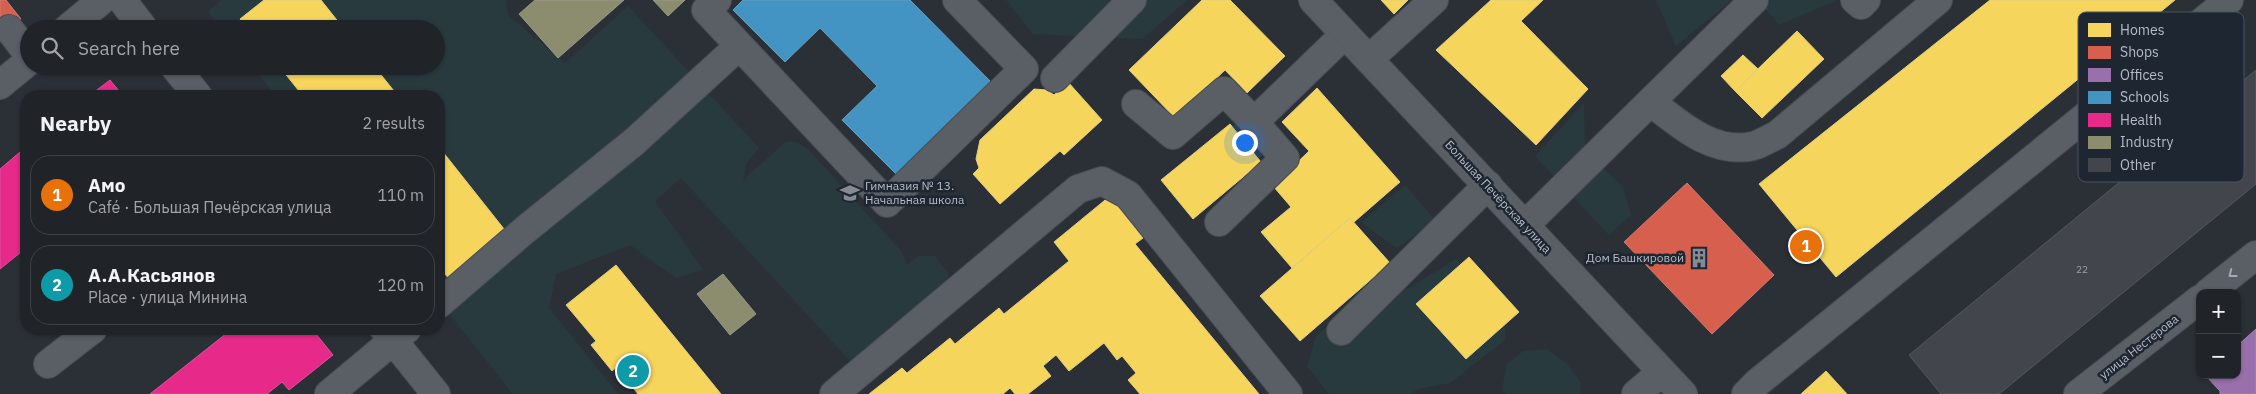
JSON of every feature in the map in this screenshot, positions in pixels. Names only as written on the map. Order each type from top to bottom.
[{"type":"street","points":[[78,20],[102,0]]},
{"type":"street","points":[[122,0],[137,20]]},
{"type":"street","points":[[717,0],[706,10],[887,203],[1024,69],[957,0]]},
{"type":"street","points":[[1055,78],[1132,0]]},
{"type":"street","name":"Большая Печёрская улица","points":[[1313,0],[1683,394]]},
{"type":"street","points":[[1369,59],[1434,0]]},
{"type":"street","points":[[1525,225],[1754,0]]},
{"type":"street","points":[[1855,0],[1861,5],[1866,0]]},
{"type":"street","points":[[1651,102],[1689,133],[1727,147],[1753,146],[1778,135],[1938,0]]},
{"type":"street","points":[[2214,12],[2229,0]]},
{"type":"street","points":[[9,29],[20,43]]},
{"type":"street","points":[[1254,122],[1344,34]]},
{"type":"street","points":[[445,299],[526,229],[634,142],[740,46]]},
{"type":"street","points":[[0,85],[20,68]]},
{"type":"street","points":[[181,75],[193,90]]},
{"type":"street","points":[[1136,104],[1173,135],[1224,91],[1285,158],[1218,222]]},
{"type":"street","points":[[1746,394],[1757,383],[2078,123]]},
{"type":"street","points":[[834,394],[1078,189],[1102,180],[1128,195],[1288,394]]},
{"type":"street","points":[[1341,331],[1488,186]]},
{"type":"street","points":[[2213,289],[2256,255]]},
{"type":"street","name":"улица Нестерова","points":[[2078,394],[2196,302]]},
{"type":"street","points":[[48,364],[85,335]]},
{"type":"street","points":[[329,394],[392,335]]},
{"type":"street","points":[[397,335],[436,394]]},
{"type":"street","points":[[1636,394],[1662,372]]},
{"type":"shaded area","points":[[221,0],[506,0],[508,15],[565,63],[628,6],[759,148],[746,164],[743,184],[748,175],[786,142],[792,141],[800,144],[808,149],[901,251],[907,265],[918,256],[935,256],[949,274],[945,289],[852,363],[681,178],[655,201],[703,270],[676,278],[630,245],[556,274],[549,308],[618,394],[513,394],[445,309],[445,90],[271,90],[259,75],[445,75],[445,20],[215,20],[208,12]]},
{"type":"shaded area","points":[[1006,0],[1187,0],[1142,39],[1033,34]]},
{"type":"shaded area","points":[[1656,0],[1732,0],[1676,46]]},
{"type":"shaded area","points":[[1758,0],[1835,0],[1835,1],[1779,25]]},
{"type":"shaded area","points":[[1584,103],[1585,150],[1623,187],[1631,215],[1609,235],[1535,156]]},
{"type":"shaded area","points":[[1405,185],[1436,221],[1397,248],[1361,223]]},
{"type":"shaded area","points":[[1456,259],[1506,306],[1505,340],[1450,383],[1418,389],[1410,394],[1329,394],[1307,366],[1316,336],[1362,295],[1409,288]]},
{"type":"shaded area","points":[[1547,349],[1567,364],[1581,383],[1580,394],[1507,394],[1502,391],[1506,365],[1523,351]]},
{"type":"building: Homes","points":[[264,0],[321,0],[337,20],[241,20]]},
{"type":"building: Homes","points":[[1202,0],[1230,0],[1285,56],[1247,93],[1225,70],[1175,118],[1129,70]]},
{"type":"building: Homes","points":[[1381,0],[1408,0],[1394,14]]},
{"type":"building: Homes","points":[[1491,0],[1543,0],[1521,21],[1588,89],[1536,145],[1436,50]]},
{"type":"building: Homes","points":[[1990,0],[2175,0],[2160,12],[2078,12],[2078,79],[1836,277],[1759,184]]},
{"type":"building: Homes","points":[[1797,31],[1824,59],[1762,118],[1735,91]]},
{"type":"building: Homes","points":[[1743,55],[1758,69],[1735,91],[1721,76]]},
{"type":"building: Homes","points":[[286,75],[381,75],[393,90],[298,90]]},
{"type":"building: Homes","points":[[1068,82],[1102,120],[1064,155],[1060,151],[1000,204],[973,174],[979,168],[976,159],[980,140],[1034,89],[1047,90],[1054,95]]},
{"type":"building: Homes","points":[[1317,88],[1400,182],[1354,222],[1350,218],[1292,268],[1261,232],[1291,207],[1273,186],[1309,151],[1282,122]]},
{"type":"building: Homes","points":[[1230,124],[1261,162],[1193,219],[1161,180]]},
{"type":"building: Homes","points":[[445,155],[508,234],[450,280],[445,274]]},
{"type":"building: Homes","points":[[1110,196],[1143,238],[1135,244],[1259,394],[1140,394],[1128,380],[1136,373],[1122,356],[1117,360],[1104,343],[1069,371],[1056,355],[1043,366],[1051,376],[1028,394],[1015,394],[1010,388],[1003,394],[869,394],[902,368],[907,373],[950,338],[955,344],[999,308],[1004,314],[1069,261],[1054,242]]},
{"type":"building: Homes","points":[[1350,218],[1390,263],[1300,341],[1260,296]]},
{"type":"building: Homes","points":[[1469,257],[1519,312],[1466,359],[1416,304]]},
{"type":"building: Homes","points":[[616,265],[721,394],[638,394],[617,367],[612,371],[591,345],[596,341],[566,305]]},
{"type":"building: Homes","points":[[1826,371],[1847,394],[1801,394]]},
{"type":"building: Shops","points":[[0,0],[6,0],[21,19],[0,36]]},
{"type":"building: Shops","name":"Дом Башкировой","points":[[1687,183],[1774,275],[1712,334],[1624,242]]},
{"type":"building: Offices","points":[[2256,329],[2256,394],[2220,394],[2220,391],[2209,379],[2241,379],[2241,342]]},
{"type":"building: Schools","points":[[743,0],[910,0],[991,82],[897,175],[842,120],[877,86],[820,28],[785,62],[733,10]]},
{"type":"building: Health","points":[[110,80],[118,90],[97,90]]},
{"type":"building: Health","points":[[20,152],[20,253],[0,269],[0,169]]},
{"type":"building: Health","points":[[224,335],[317,335],[333,355],[289,390],[282,382],[267,394],[150,394]]},
{"type":"building: Industry","points":[[535,0],[624,0],[558,58],[519,14]]},
{"type":"building: Industry","points":[[653,0],[685,0],[668,16]]},
{"type":"building: Industry","points":[[723,274],[756,314],[730,335],[697,294]]},
{"type":"building: Other","points":[[2256,70],[2256,184],[1999,394],[1941,394],[1909,355],[2120,182],[2244,182],[2244,80]]},
{"type":"tram line","points":[[1298,0],[1669,394]]},
{"type":"tram line","points":[[1326,0],[1698,394]]},
{"type":"place","name":"Гимназия № 13. Начальная школа","points":[[850,193]]},
{"type":"place","name":"Амо","points":[[1806,246]]},
{"type":"place","name":"Дом Башкировой","points":[[1699,258]]},
{"type":"place","name":"А.А.Касьянов","points":[[633,371]]}]
